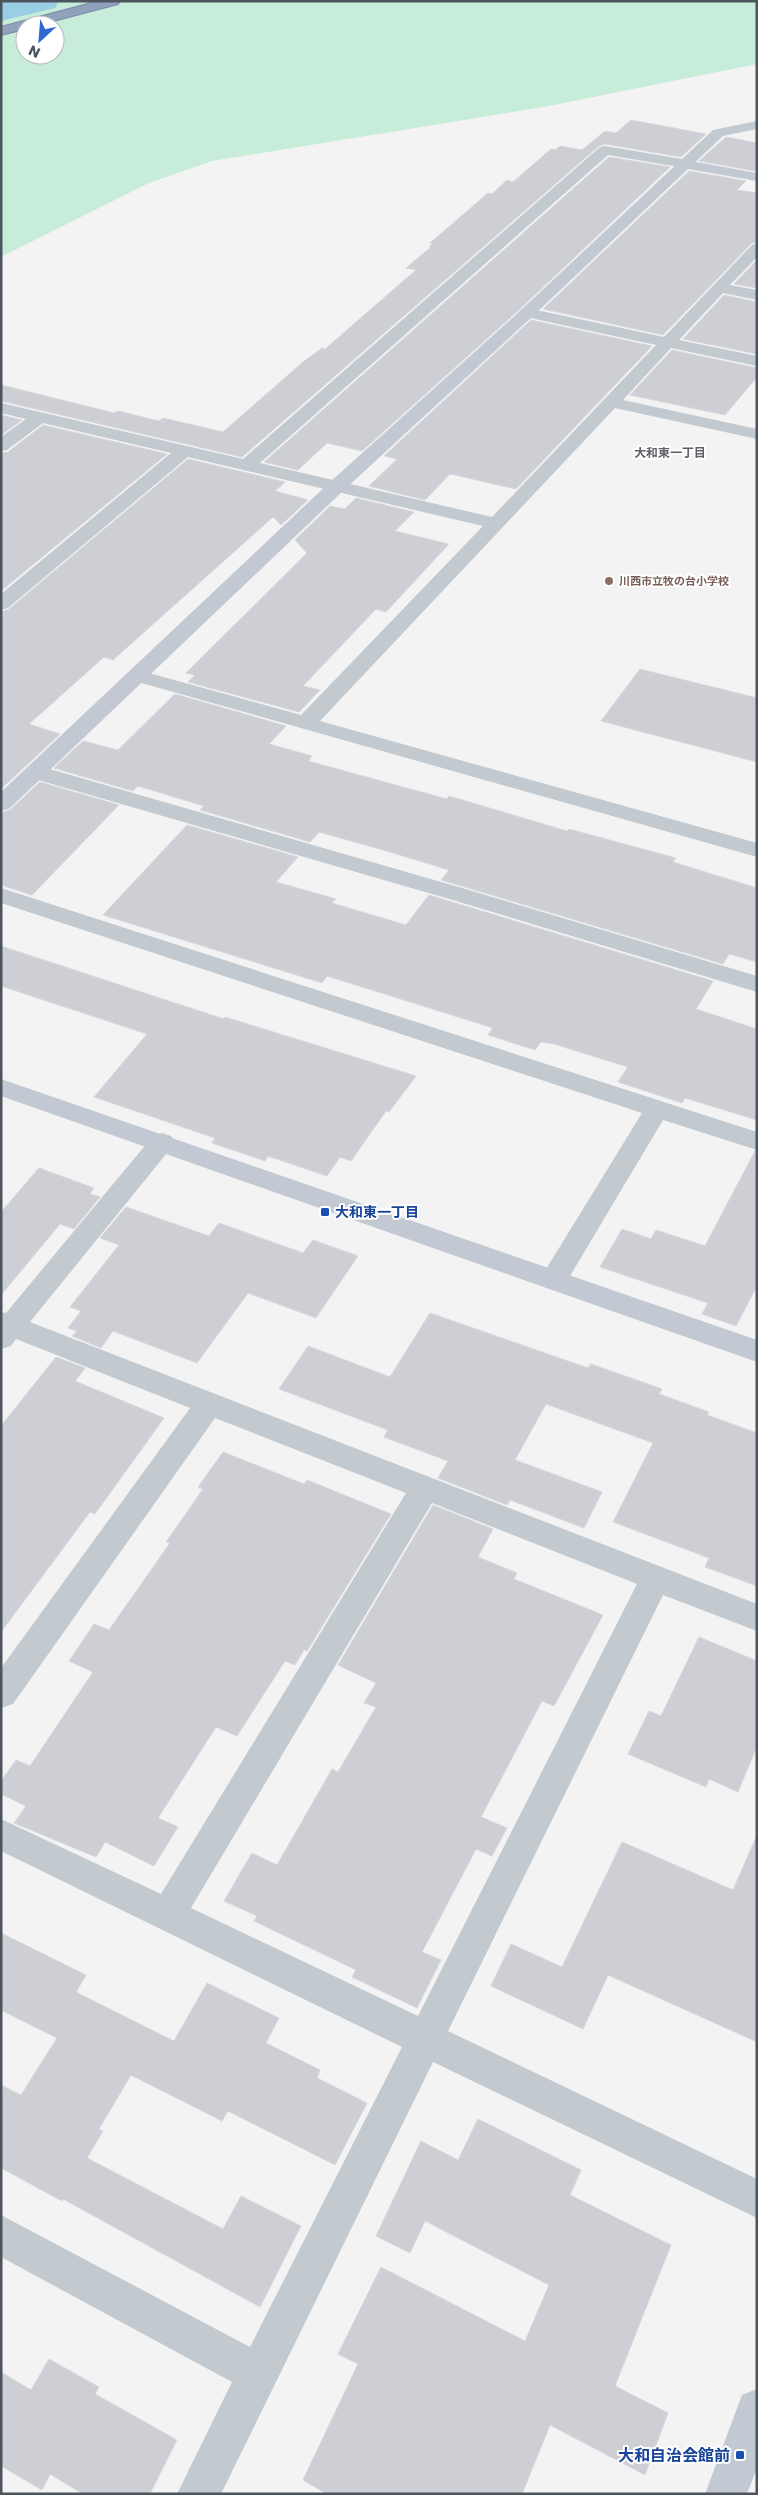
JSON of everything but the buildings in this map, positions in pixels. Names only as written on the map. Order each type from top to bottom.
[{"type":"highway","points":[[1,31],[114,1]]},
{"type":"street","points":[[1,804],[337,486],[527,313],[684,164],[718,134],[756,125]]},
{"type":"street","points":[[247,465],[605,150],[757,177]]},
{"type":"street","points":[[306,723],[757,248]]},
{"type":"street","points":[[719,288],[757,295]]},
{"type":"street","points":[[527,313],[757,361]]},
{"type":"street","points":[[610,402],[757,434]]},
{"type":"street","points":[[1,408],[495,523]]},
{"type":"street","points":[[1,446],[40,417]]},
{"type":"street","points":[[1,604],[184,451]]},
{"type":"street","points":[[138,676],[757,850]]},
{"type":"street","points":[[36,772],[454,893],[757,984]]},
{"type":"street","points":[[1,895],[757,1141]]},
{"type":"street","points":[[1,1087],[757,1351]]},
{"type":"street","points":[[554,1279],[658,1109]]},
{"type":"street","points":[[162,1142],[4,1329],[210,1402],[757,1618]]},
{"type":"street","points":[[1,1694],[210,1402]]},
{"type":"street","points":[[168,1915],[425,1488]]},
{"type":"street","points":[[198,2494],[656,1578]]},
{"type":"street","points":[[1,1834],[757,2200]]},
{"type":"street","points":[[1,2235],[258,2374]]},
{"type":"street","points":[[726,2494],[757,2410]]},
{"type":"green space","points":[[1,1],[757,1],[757,64],[544,107],[212,161],[149,183],[1,257]]},
{"type":"waterway","points":[[1,11],[43,1]]},
{"type":"place","name":"川西市立牧の台小学校","points":[[609,581]]},
{"type":"place","name":"大和東一丁目","points":[[325,1212]]},
{"type":"place","name":"大和自治会館前","points":[[740,2455]]},
{"type":"district","name":"大和東一丁目","points":[[670,453]]}]
